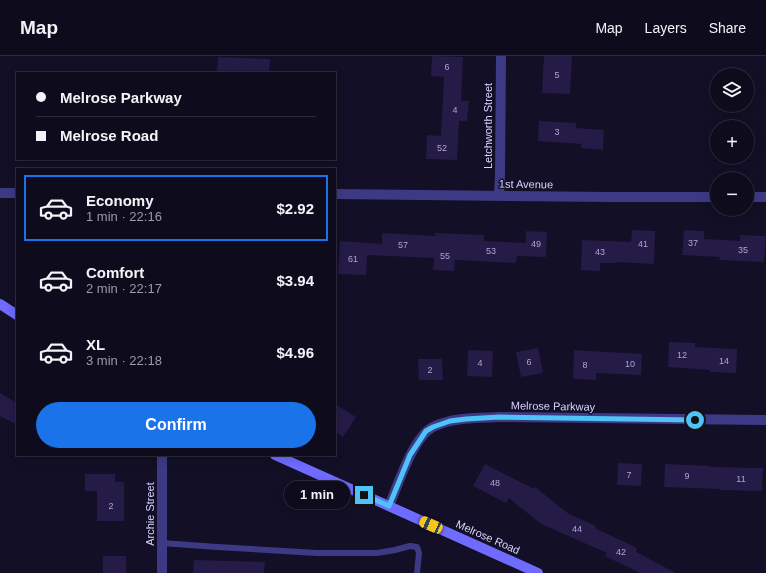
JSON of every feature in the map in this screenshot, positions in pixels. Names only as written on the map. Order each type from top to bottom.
[{"type":"street","name":"Letchworth Street","points":[[499,196],[501,56]]},
{"type":"street","points":[[0,193],[16,193]]},
{"type":"street","name":"1st Avenue","points":[[336,194],[710,197]]},
{"type":"street","points":[[754,197],[766,197]]},
{"type":"street","points":[[0,304],[16,314]]},
{"type":"street","name":"Melrose Parkway","points":[[389,506],[410,455],[426,431],[450,421],[499,417],[766,420]]},
{"type":"street","name":"Archie Street","points":[[162,456],[162,573]]},
{"type":"street","name":"Melrose Road","points":[[277,456],[538,573]]},
{"type":"lane","points":[[162,543],[217,548],[317,553],[377,553],[410,546],[417,547],[419,553],[417,573]]},
{"type":"building","points":[[432,56],[463,57],[461,101],[469,101],[467,121],[459,121],[457,160],[426,159],[427,135],[441,136],[444,77],[431,76]]},
{"type":"building","points":[[544,56],[572,56],[570,94],[542,93]]},
{"type":"building","points":[[218,57],[270,59],[269,72],[217,72]]},
{"type":"building","points":[[539,121],[576,123],[576,128],[604,130],[603,150],[581,148],[582,144],[538,141]]},
{"type":"building","points":[[632,230],[655,231],[654,264],[617,262],[600,263],[600,271],[581,270],[582,240],[631,242]]},
{"type":"building","points":[[684,230],[704,231],[704,239],[740,241],[740,235],[766,236],[764,262],[719,260],[720,257],[682,255]]},
{"type":"building","points":[[526,231],[547,232],[546,257],[517,256],[516,263],[455,260],[454,271],[433,270],[434,258],[367,255],[366,275],[338,274],[340,241],[382,244],[382,233],[435,236],[435,233],[484,235],[484,241],[526,243]]},
{"type":"building","points":[[669,342],[695,343],[695,347],[737,349],[736,373],[710,372],[710,370],[668,367]]},
{"type":"building","points":[[538,348],[543,373],[521,377],[516,352]]},
{"type":"building","points":[[468,350],[493,351],[492,377],[467,376]]},
{"type":"building","points":[[574,350],[642,354],[641,375],[596,373],[596,380],[573,379]]},
{"type":"building","points":[[418,359],[442,359],[443,380],[419,380]]},
{"type":"building","points":[[0,393],[16,402],[16,424],[0,416]]},
{"type":"building","points":[[336,405],[356,417],[343,437],[336,433]]},
{"type":"building","points":[[618,463],[642,464],[641,486],[617,485]]},
{"type":"building","points":[[485,464],[534,489],[535,487],[569,514],[596,526],[595,528],[637,548],[636,552],[676,573],[640,573],[605,556],[607,553],[541,524],[509,498],[506,503],[473,486]]},
{"type":"building","points":[[665,464],[763,468],[762,491],[664,487]]},
{"type":"building","points":[[85,474],[115,474],[115,482],[124,482],[124,521],[97,521],[97,491],[85,491]]},
{"type":"building","points":[[103,556],[126,556],[126,573],[103,573]]},
{"type":"building","points":[[194,560],[265,562],[264,573],[193,573]]},
{"type":"route","points":[[364,495],[389,506],[410,455],[426,431],[450,421],[499,417],[695,420]]}]
